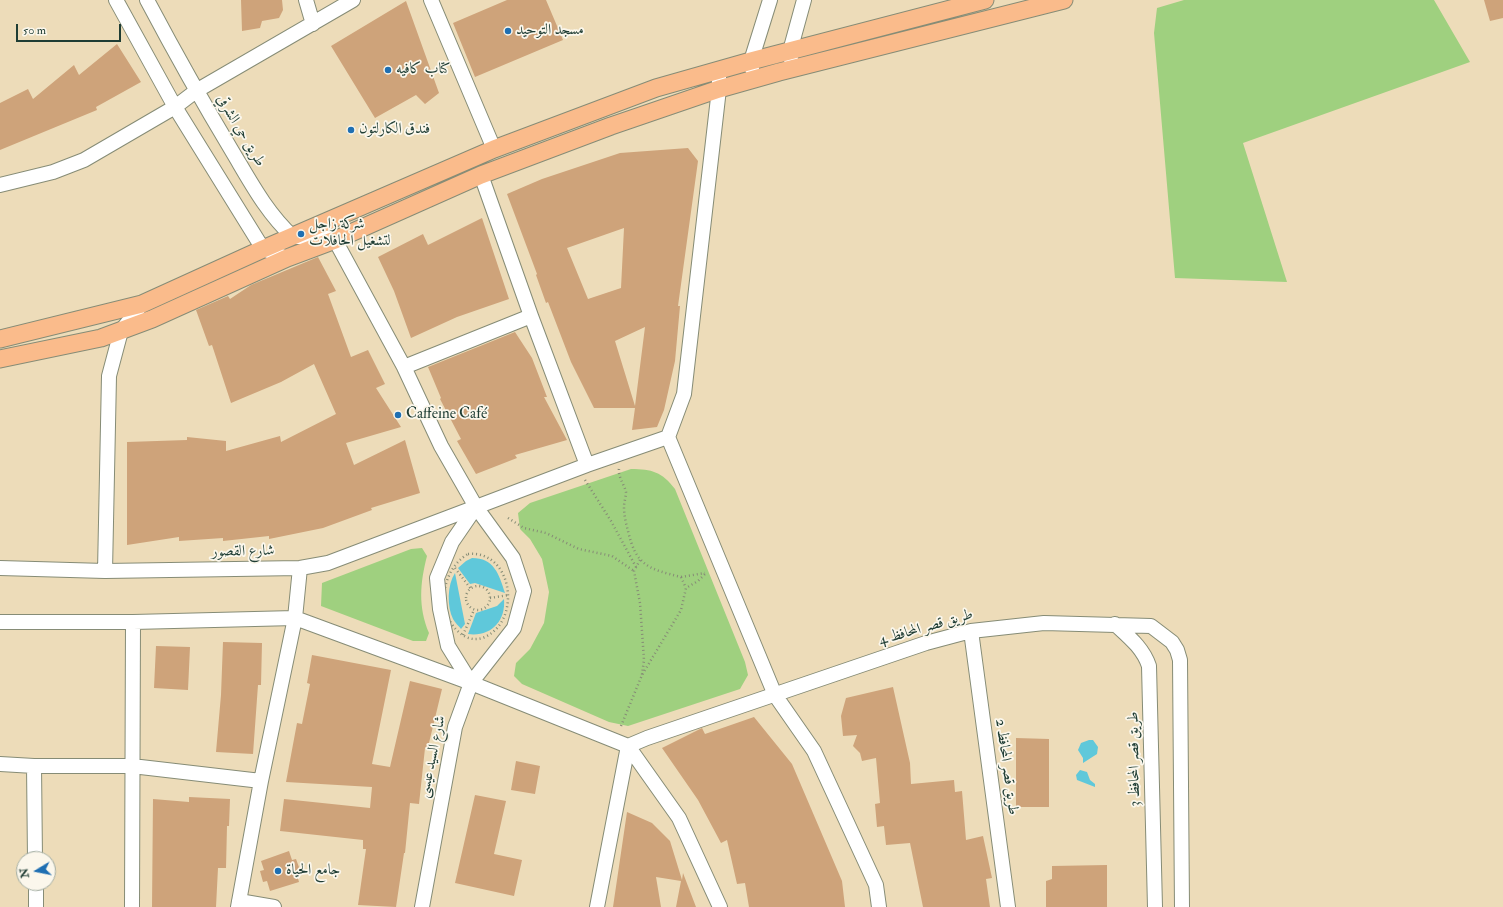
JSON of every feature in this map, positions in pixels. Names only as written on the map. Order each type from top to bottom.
[{"type":"main road","points":[[0,339],[142,304],[263,249],[494,149],[656,88],[751,61],[985,0]]},
{"type":"main road","points":[[0,359],[101,338],[121,331],[287,258],[335,240],[481,175],[611,126],[719,90],[792,68],[1064,0]]},
{"type":"street","points":[[116,0],[175,107],[263,249],[287,258]]},
{"type":"street","name":"طريق حي الشرقي","points":[[147,0],[196,91],[265,206],[279,224],[293,236]]},
{"type":"street","points":[[306,0],[313,24]]},
{"type":"street","points":[[0,185],[53,172],[84,160],[175,107],[196,91],[353,0]]},
{"type":"street","points":[[431,0],[494,149]]},
{"type":"street","points":[[754,79],[751,61],[770,0]]},
{"type":"street","points":[[792,68],[790,51],[804,0]]},
{"type":"street","points":[[719,71],[719,90],[684,394],[668,437],[775,695],[814,751],[876,885],[879,907]]},
{"type":"street","points":[[481,175],[531,316],[587,464]]},
{"type":"street","points":[[293,236],[326,237],[335,240],[404,367],[441,446],[476,507],[513,558],[524,591],[514,628],[492,659],[471,683]]},
{"type":"street","points":[[105,571],[109,376],[121,331],[142,304]]},
{"type":"street","points":[[404,367],[531,316]]},
{"type":"street","name":"شارع القصور","points":[[0,568],[105,571],[300,568],[328,564],[587,464],[668,437]]},
{"type":"street","points":[[471,683],[448,646],[440,608],[438,578],[452,542],[476,507]]},
{"type":"street","points":[[274,907],[238,904],[261,781],[295,618],[300,568]]},
{"type":"street","points":[[0,622],[133,622],[295,618],[471,683],[628,746],[679,818],[720,907]]},
{"type":"street","points":[[132,907],[133,622]]},
{"type":"street","name":"طريق قصر المحافظ 4","points":[[628,746],[647,738],[926,643],[971,631],[1044,623],[1151,626],[1172,642],[1177,650],[1180,660],[1182,907]]},
{"type":"street","name":"طريق قصر المحافظ 3","points":[[1115,624],[1140,647],[1146,656],[1149,666],[1155,907]]},
{"type":"street","name":"طريق قصر المحافظ 2","points":[[971,631],[1008,907]]},
{"type":"street","name":"شارع السيد عيسى","points":[[422,907],[455,727],[471,683]]},
{"type":"street","points":[[597,907],[628,746]]},
{"type":"street","points":[[0,764],[34,766],[132,766],[261,781]]},
{"type":"street","points":[[34,766],[35,851]]},
{"type":"street","points":[[36,891],[36,907]]},
{"type":"path","points":[[619,469],[618,473],[626,492],[624,508],[631,544],[640,560],[656,571],[681,577],[706,573],[698,581],[686,588]]},
{"type":"path","points":[[584,479],[611,521],[636,567]]},
{"type":"path","points":[[508,518],[524,528],[546,533],[579,549],[612,556],[634,571]]},
{"type":"path","points":[[468,554],[482,554],[488,556],[498,565],[505,578],[509,595],[508,608],[498,629],[482,638],[470,639],[462,635],[452,624],[444,598],[446,582],[454,566],[468,554]]},
{"type":"path","points":[[640,560],[634,571],[640,603],[644,660],[642,675]]},
{"type":"path","points":[[454,566],[471,589]]},
{"type":"path","points":[[621,726],[642,675],[681,610],[686,588],[681,577]]},
{"type":"path","points":[[481,586],[487,590],[490,598],[490,602],[486,607],[480,610],[474,610],[469,607],[466,601],[466,595],[471,589],[481,586]]},
{"type":"path","points":[[490,598],[509,595]]},
{"type":"path","points":[[462,635],[474,610]]},
{"type":"green space","points":[[1184,0],[1434,0],[1470,62],[1243,143],[1287,282],[1175,278],[1154,33],[1157,8]]},
{"type":"green space","points":[[631,469],[651,471],[661,475],[675,489],[745,662],[748,675],[740,689],[628,726],[609,722],[522,684],[514,676],[516,663],[530,649],[544,623],[549,592],[542,559],[530,539],[520,529],[518,513],[530,503]]},
{"type":"green space","points":[[422,548],[427,556],[421,595],[423,614],[429,633],[426,641],[413,641],[321,606],[322,583],[411,549]]},
{"type":"water","points":[[472,558],[486,561],[491,564],[498,574],[505,593],[475,583],[470,584],[458,568]]},
{"type":"water","points":[[455,573],[465,624],[461,629],[453,619],[449,602],[450,584]]},
{"type":"water","points":[[504,599],[502,615],[495,626],[483,633],[468,634],[476,613],[497,606]]},
{"type":"water","points":[[1093,740],[1098,747],[1097,754],[1083,763],[1083,758],[1078,750],[1081,743]]},
{"type":"water","points":[[1080,770],[1087,772],[1090,780],[1095,784],[1095,787],[1077,780],[1076,775]]},
{"type":"building","points":[[241,0],[282,0],[283,10],[279,18],[262,21],[260,28],[242,31]]},
{"type":"building","name":"مسجد التوحيد","points":[[507,0],[546,0],[563,40],[475,77],[453,23]]},
{"type":"building","points":[[1484,0],[1503,0],[1503,18],[1490,21]]},
{"type":"building","name":"كتاب كافيه","points":[[406,1],[439,93],[425,104],[416,95],[375,118],[331,46]]},
{"type":"building","points":[[117,44],[141,82],[96,107],[97,110],[0,150],[0,103],[28,89],[33,99],[74,65],[79,75]]},
{"type":"building","points":[[688,148],[698,161],[678,306],[680,306],[675,361],[664,410],[657,427],[632,430],[635,408],[594,408],[571,362],[548,302],[546,303],[536,275],[537,274],[507,194],[542,179],[620,153]],"holes":[[[624,228],[621,288],[588,299],[567,248]],[[645,327],[635,406],[615,341]]]},
{"type":"building","points":[[482,218],[509,299],[457,317],[411,338],[394,291],[378,257],[423,234],[428,245]]},
{"type":"building","points":[[318,257],[336,291],[328,294],[351,357],[368,350],[385,384],[376,388],[401,427],[346,443],[354,465],[405,440],[420,493],[371,508],[372,510],[323,528],[269,539],[269,536],[223,541],[223,538],[179,541],[179,537],[127,545],[127,442],[187,440],[187,437],[226,441],[226,451],[280,436],[281,442],[336,414],[314,364],[281,382],[231,403],[212,345],[209,346],[196,310],[228,296],[230,299],[251,285]]},
{"type":"building","points":[[515,332],[532,358],[547,397],[544,397],[567,440],[515,455],[517,458],[476,474],[457,441],[461,439],[440,399],[441,398],[428,367]]},
{"type":"building","points":[[223,642],[262,643],[261,685],[258,685],[253,754],[216,752],[221,695]]},
{"type":"building","points":[[156,646],[190,647],[188,690],[154,688]]},
{"type":"building","points":[[312,655],[391,670],[372,764],[390,767],[410,681],[442,689],[428,747],[425,748],[419,804],[410,803],[405,853],[396,907],[358,905],[366,849],[363,849],[363,840],[280,831],[284,799],[370,808],[372,787],[286,782],[297,723],[302,724],[310,684],[307,683]]},
{"type":"building","points":[[893,687],[910,763],[911,784],[954,780],[955,792],[962,791],[966,840],[983,836],[992,878],[986,879],[990,907],[923,907],[910,843],[886,845],[884,826],[877,827],[875,804],[880,803],[876,758],[862,761],[860,753],[853,746],[857,735],[843,736],[841,716],[846,698]]},
{"type":"building","points":[[754,717],[792,764],[842,881],[845,907],[749,907],[745,883],[737,884],[727,840],[721,843],[698,800],[662,748],[702,728],[705,734]]},
{"type":"building","points":[[1016,738],[1049,739],[1049,807],[1016,807]]},
{"type":"building","points":[[516,761],[540,766],[535,794],[511,790]]},
{"type":"building","points":[[475,795],[506,801],[494,854],[522,860],[514,896],[455,883]]},
{"type":"building","points":[[189,797],[230,799],[229,826],[227,826],[226,868],[218,868],[216,907],[152,907],[153,799],[189,802]]},
{"type":"building","points":[[627,812],[652,823],[670,841],[682,880],[683,873],[696,907],[676,907],[681,881],[656,877],[661,907],[613,907]]},
{"type":"building","name":"جامع الحياة","points":[[289,851],[292,860],[296,859],[300,870],[296,871],[299,882],[270,891],[267,881],[263,882],[260,871],[264,870],[261,861]]},
{"type":"building","points":[[1107,865],[1107,907],[1046,907],[1046,881],[1052,879],[1052,866]]},
{"type":"place","name":"مسجد التوحيد","points":[[508,31]]},
{"type":"place","name":"كتاب كافيه","points":[[388,70]]},
{"type":"place","name":"فندق الكارلتون","points":[[351,130]]},
{"type":"place","name":"شركة زاجل لتشغيل الحافلات","points":[[301,234]]},
{"type":"place","name":"Caffeine Café","points":[[398,415]]},
{"type":"place","name":"جامع الحياة","points":[[278,871]]}]
